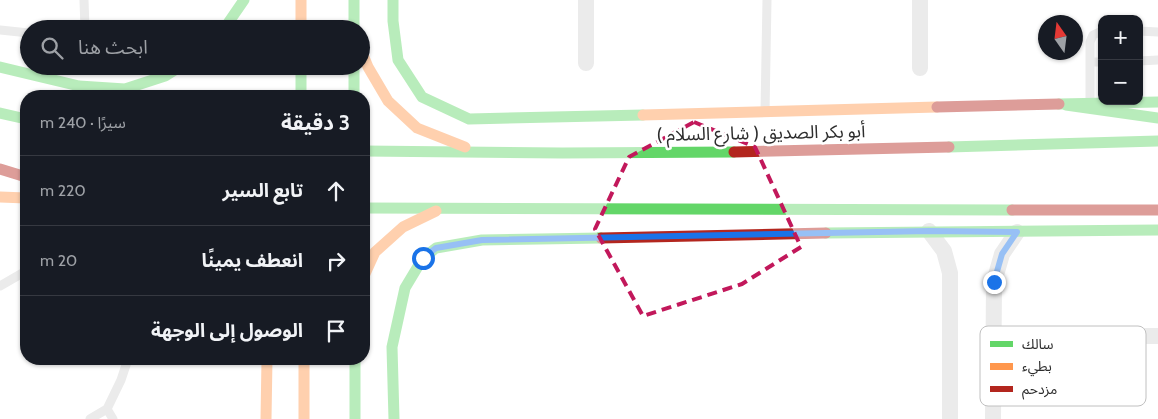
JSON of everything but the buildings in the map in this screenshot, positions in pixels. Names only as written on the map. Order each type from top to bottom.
[{"type":"main road","points":[[231,20],[244,0]]},
{"type":"main road","points":[[301,0],[301,20]]},
{"type":"main road","points":[[354,0],[354,20]]},
{"type":"main road","points":[[393,0],[393,21],[398,60],[422,96],[469,120],[1158,102]]},
{"type":"main road","points":[[0,67],[20,72]]},
{"type":"main road","points":[[370,70],[388,101],[417,128],[483,154]]},
{"type":"main road","points":[[33,75],[78,86],[125,89],[167,75]]},
{"type":"main road","points":[[301,75],[301,90]]},
{"type":"main road","points":[[354,75],[354,90]]},
{"type":"main road","points":[[1066,105],[1158,118]]},
{"type":"main road","points":[[0,112],[20,117]]},
{"type":"main road","name":"( شارع السلام ) أبو بكر الصديق","points":[[370,151],[483,154],[875,149],[1158,141]]},
{"type":"main road","points":[[0,169],[20,175]]},
{"type":"main road","points":[[0,198],[20,198]]},
{"type":"main road","points":[[370,208],[1158,210]]},
{"type":"main road","points":[[370,262],[374,252],[403,227],[436,211],[489,209]]},
{"type":"main road","points":[[394,419],[392,347],[405,288],[423,258],[436,248],[482,240],[929,231],[1158,230]]},
{"type":"main road","points":[[266,419],[267,365]]},
{"type":"main road","points":[[304,365],[304,419]]},
{"type":"main road","points":[[355,365],[355,419]]},
{"type":"street","points":[[586,0],[586,63]]},
{"type":"street","points":[[920,0],[920,68]]},
{"type":"street","points":[[929,231],[944,250],[950,273],[950,419]]},
{"type":"street","points":[[993,326],[994,282],[1002,254],[1017,232]]},
{"type":"street","points":[[993,406],[993,419]]},
{"type":"lane","points":[[84,0],[85,20]]},
{"type":"lane","points":[[765,112],[766,0]]},
{"type":"lane","points":[[0,30],[20,32]]},
{"type":"lane","points":[[1143,31],[1158,32]]},
{"type":"lane","points":[[1090,104],[1090,42],[1093,36],[1098,33]]},
{"type":"lane","points":[[1143,61],[1158,60]]},
{"type":"lane","points":[[1090,62],[1098,62]]},
{"type":"lane","points":[[0,286],[20,274]]},
{"type":"lane","points":[[90,419],[106,409],[122,380],[126,365]]},
{"type":"lane","points":[[106,409],[113,419]]},
{"type":"highlighted area","points":[[694,122],[755,147],[801,247],[742,284],[643,316],[595,229],[629,157]]},
{"type":"traffic: fast","points":[[230,20],[244,0]]},
{"type":"traffic: fast","points":[[354,0],[354,20]]},
{"type":"traffic: fast","points":[[393,0],[393,21],[398,60],[422,97],[469,119],[643,115]]},
{"type":"traffic: fast","points":[[0,67],[20,72]]},
{"type":"traffic: fast","points":[[33,75],[79,86],[125,89],[167,75]]},
{"type":"traffic: fast","points":[[301,75],[301,90]]},
{"type":"traffic: fast","points":[[354,75],[354,90]]},
{"type":"traffic: fast","points":[[1059,104],[1158,102]]},
{"type":"traffic: fast","points":[[1066,105],[1158,118]]},
{"type":"traffic: fast","points":[[0,113],[20,118]]},
{"type":"traffic: fast","points":[[949,147],[1158,141]]},
{"type":"traffic: fast","points":[[370,151],[734,152]]},
{"type":"traffic: fast","points":[[370,208],[1012,210]]},
{"type":"traffic: fast","points":[[826,233],[1158,230]]},
{"type":"traffic: fast","points":[[394,419],[392,347],[405,288],[423,258],[436,248],[482,240],[601,238]]},
{"type":"traffic: fast","points":[[355,365],[355,419]]},
{"type":"traffic: slow","points":[[301,0],[301,20]]},
{"type":"traffic: slow","points":[[370,70],[388,101],[417,128],[465,147]]},
{"type":"traffic: slow","points":[[643,115],[937,107]]},
{"type":"traffic: slow","points":[[0,197],[20,198]]},
{"type":"traffic: slow","points":[[370,263],[375,252],[403,227],[436,211]]},
{"type":"traffic: slow","points":[[266,419],[267,365]]},
{"type":"traffic: slow","points":[[304,365],[304,419]]},
{"type":"traffic: jam","points":[[937,107],[1059,104]]},
{"type":"traffic: jam","points":[[734,152],[949,147]]},
{"type":"traffic: jam","points":[[0,169],[20,175]]},
{"type":"traffic: jam","points":[[1012,210],[1158,210]]},
{"type":"traffic: jam","points":[[601,238],[826,233]]},
{"type":"route","points":[[423,258],[436,248],[482,240],[929,231],[1017,232],[1002,254],[994,282]]}]
